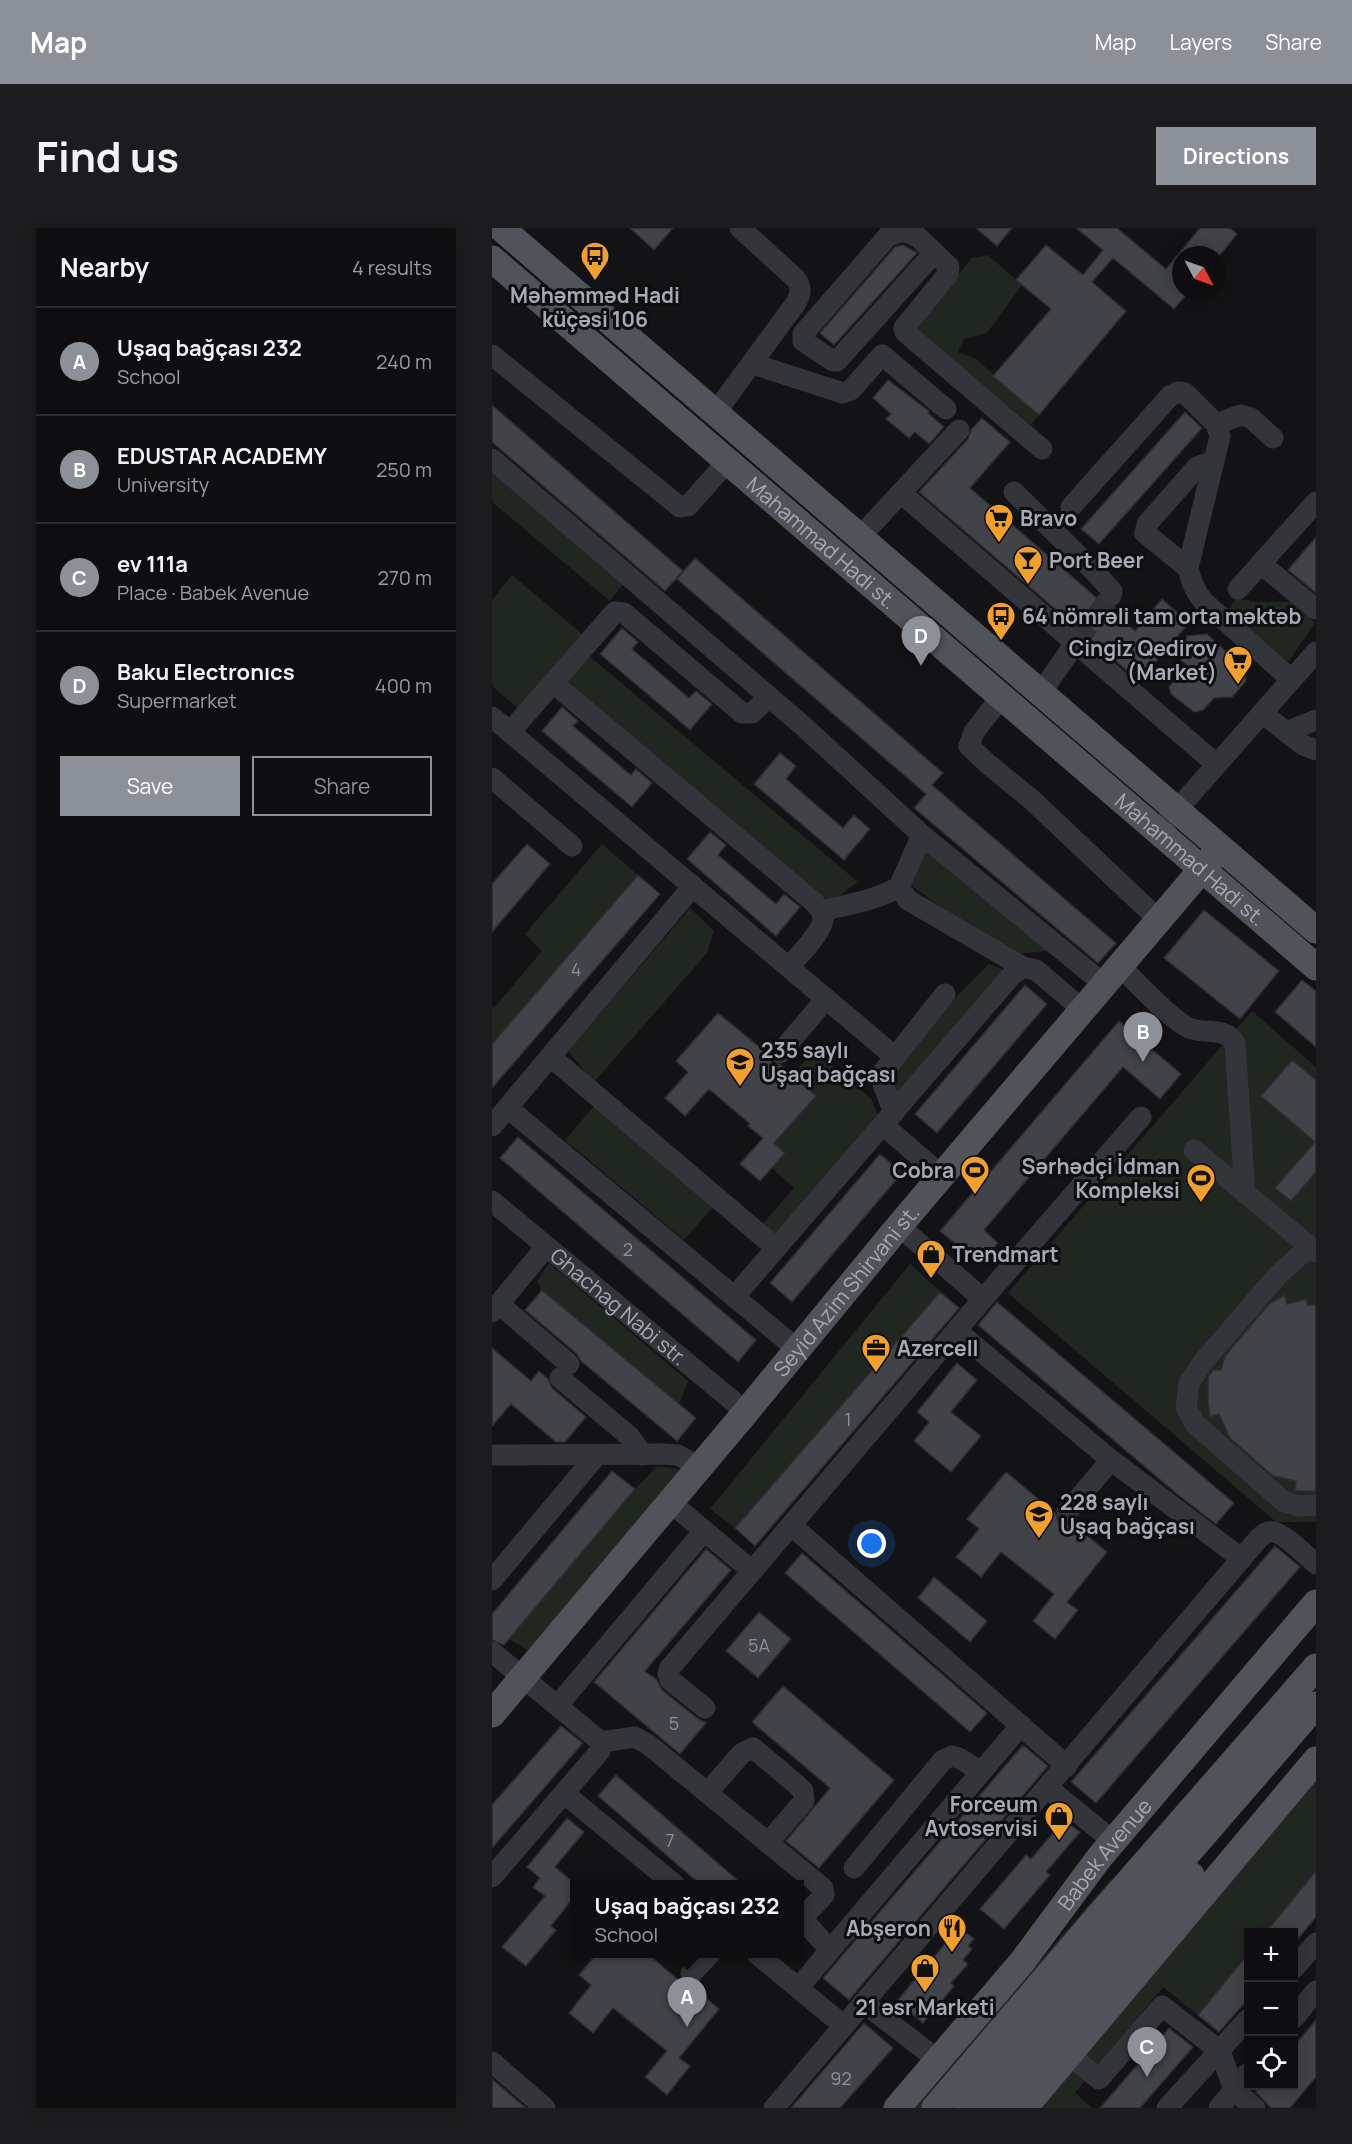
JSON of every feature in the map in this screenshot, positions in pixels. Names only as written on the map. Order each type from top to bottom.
[{"type":"main road","name":"Mahammad Hadi st.","points":[[501,228],[1040,694],[1167,820],[1202,868],[1316,967]]},
{"type":"main road","name":"Mahammad Hadi st.","points":[[492,259],[1002,696],[1167,820],[1220,848],[1316,930]]},
{"type":"main road","name":"Seyid Azim Shirvani st.","points":[[492,1714],[798,1350],[899,1226],[1220,848]]},
{"type":"main road","name":"Babek Avenue","points":[[897,2108],[1022,1962],[1113,1841],[1316,1603]]},
{"type":"main road","points":[[1022,1962],[1113,1870],[1316,1631]]},
{"type":"main road","name":"Babek Avenue","points":[[935,2108],[1316,1667]]},
{"type":"main road","points":[[967,2108],[1316,1705]]},
{"type":"main road","points":[[994,2108],[1316,1725]]},
{"type":"main road","points":[[1024,2108],[1316,1760]]},
{"type":"street","points":[[715,413],[753,364],[801,294],[796,279],[740,228]]},
{"type":"street","points":[[753,364],[843,393],[851,390],[948,274],[949,267],[934,253],[922,233],[904,231],[888,236],[803,334],[803,342],[832,361],[837,361],[934,253]]},
{"type":"street","points":[[904,328],[905,332],[1042,449]]},
{"type":"street","points":[[882,354],[946,409]]},
{"type":"street","points":[[492,355],[680,507],[688,506],[728,461]]},
{"type":"street","points":[[1071,507],[1170,396],[1178,392],[1185,393],[1216,424],[1220,436],[1188,568],[1196,593],[1291,679]]},
{"type":"street","points":[[1216,424],[1241,415],[1251,418],[1273,438]]},
{"type":"street","points":[[859,538],[959,430]]},
{"type":"street","points":[[492,459],[769,697],[922,835],[1188,1028],[1209,1033],[1224,1032],[1231,1036],[1235,1043],[1245,1193]]},
{"type":"street","points":[[1188,568],[1145,533],[1147,524],[1197,467],[1214,461]]},
{"type":"street","points":[[1014,492],[1093,570],[1112,591],[1111,596]]},
{"type":"street","points":[[901,493],[1216,764]]},
{"type":"street","points":[[1238,589],[1316,502]]},
{"type":"street","points":[[1261,564],[1316,609]]},
{"type":"street","points":[[510,732],[615,612],[624,613],[742,713],[752,713],[769,697]]},
{"type":"street","points":[[1040,694],[1076,642]]},
{"type":"street","points":[[1167,820],[1316,652]]},
{"type":"street","points":[[553,683],[718,820],[822,911],[823,920],[816,933],[789,967]]},
{"type":"street","points":[[1002,696],[974,732],[969,746],[1032,800],[1159,920]]},
{"type":"street","points":[[1262,713],[1304,745],[1316,750]]},
{"type":"street","points":[[492,717],[895,1057]]},
{"type":"street","points":[[1286,732],[1316,720]]},
{"type":"street","points":[[492,778],[572,846]]},
{"type":"street","points":[[822,911],[865,902],[899,887],[922,835]]},
{"type":"street","points":[[492,1126],[693,886]]},
{"type":"street","points":[[899,887],[909,900],[1023,967],[1036,970],[1083,1010]]},
{"type":"street","points":[[734,1297],[1012,975],[1023,967]]},
{"type":"street","points":[[942,1176],[889,1119],[880,1076],[945,994]]},
{"type":"street","points":[[780,1053],[826,999]]},
{"type":"street","points":[[551,1056],[775,1247]]},
{"type":"street","points":[[508,1108],[798,1350]]},
{"type":"street","points":[[705,1708],[670,1680],[669,1669],[983,1299],[1141,1117]]},
{"type":"street","points":[[1194,1150],[1313,1250],[1277,1276],[1203,1362],[1189,1383],[1186,1407],[1195,1424],[1283,1501],[1298,1506],[1316,1505]]},
{"type":"street","name":"Ghachag Nabi str.","points":[[495,1211],[546,1246],[746,1412]]},
{"type":"street","points":[[899,1226],[983,1299]]},
{"type":"street","points":[[546,1246],[496,1308],[564,1371],[629,1436],[643,1455]]},
{"type":"street","points":[[957,1331],[1112,1460],[1242,1559]]},
{"type":"street","points":[[492,1455],[678,1455],[699,1467]]},
{"type":"street","points":[[492,1580],[596,1456]]},
{"type":"street","points":[[1066,1512],[1112,1460]]},
{"type":"street","points":[[670,1502],[752,1570]]},
{"type":"street","points":[[792,1526],[1067,1766]]},
{"type":"street","points":[[558,1705],[704,1531]]},
{"type":"street","points":[[774,2108],[1259,1538],[1267,1532],[1274,1531],[1281,1534],[1316,1564]]},
{"type":"street","points":[[492,1652],[601,1742],[634,1737],[650,1745],[823,1888],[824,1895],[807,1913],[805,1922],[830,1950]]},
{"type":"street","points":[[799,1987],[1021,1725]]},
{"type":"street","points":[[492,1877],[600,1751],[601,1742]]},
{"type":"street","points":[[707,1793],[742,1753],[753,1748],[803,1791],[804,1801],[768,1843]]},
{"type":"street","points":[[854,1868],[943,1760],[952,1756],[981,1772]]},
{"type":"street","points":[[1048,1788],[1113,1841]]},
{"type":"street","points":[[565,1794],[669,1880]]},
{"type":"street","points":[[1298,1963],[1316,1943]]},
{"type":"street","points":[[691,1974],[705,1958]]},
{"type":"street","points":[[764,1958],[844,2026]]},
{"type":"street","points":[[1298,2012],[1316,1991]]},
{"type":"street","points":[[864,2003],[938,2060]]},
{"type":"street","points":[[1068,2054],[1099,2079],[1162,2006],[1220,2051],[1234,2090],[1255,2108]]},
{"type":"street","points":[[1167,2108],[1244,2024]]},
{"type":"street","points":[[492,2062],[545,2108]]},
{"type":"street","points":[[1219,2108],[1244,2078]]},
{"type":"shaded area","points":[[988,255],[1022,285],[987,333],[964,339],[958,352],[976,359],[1039,415],[1031,425],[914,328],[972,258]]},
{"type":"shaded area","points":[[492,473],[623,584],[610,601],[492,502]]},
{"type":"shaded area","points":[[512,575],[582,634],[518,708],[492,686],[492,600]]},
{"type":"shaded area","points":[[1236,598],[1255,602],[1296,602],[1315,623],[1288,662],[1228,611]]},
{"type":"shaded area","points":[[582,650],[858,882],[830,902],[558,677]]},
{"type":"shaded area","points":[[602,844],[638,875],[492,1044],[492,1007],[494,1008],[542,951],[525,934]]},
{"type":"shaded area","points":[[921,846],[1048,951],[1005,955],[907,882]]},
{"type":"shaded area","points":[[690,908],[714,931],[707,953],[594,1082],[568,1051]]},
{"type":"shaded area","points":[[989,964],[1006,971],[895,1100],[888,1077],[936,1019]]},
{"type":"shaded area","name":"Sərhədçi İdman Kompleksi","points":[[1252,1011],[1316,1067],[1316,1522],[1276,1522],[1008,1293]]},
{"type":"shaded area","points":[[814,1049],[871,1099],[880,1119],[775,1238],[761,1226],[794,1188],[772,1168],[785,1153],[774,1143],[816,1096],[793,1076]]},
{"type":"shaded area","points":[[595,1105],[713,1207],[684,1240],[565,1140]]},
{"type":"shaded area","points":[[549,1263],[688,1381],[679,1404],[542,1290],[537,1282]]},
{"type":"shaded area","points":[[910,1264],[941,1292],[735,1528],[710,1509]]},
{"type":"shaded area","points":[[657,1466],[681,1470],[528,1651],[509,1639],[635,1489]]},
{"type":"shaded area","points":[[1316,1777],[1316,1871],[1269,1928],[1244,1928],[1244,1959],[1198,2015],[1163,1987],[1075,2093],[1092,2108],[1037,2108]]},
{"type":"shaded area","points":[[1111,1879],[1116,1882],[922,2108],[912,2108]]},
{"type":"building","points":[[630,228],[673,228],[654,250]]},
{"type":"building","points":[[976,228],[1012,228],[997,246]]},
{"type":"building","points":[[1076,228],[1117,228],[1166,269],[1172,262],[1172,300],[1182,300],[1174,309],[1113,258],[1092,282],[1126,311],[1039,415],[993,376],[1051,309],[1016,280],[1046,245],[1083,275],[1103,250]]},
{"type":"building","points":[[1200,228],[1230,228],[1237,234],[1226,248],[1185,246]]},
{"type":"building","points":[[903,245],[917,253],[834,345],[820,333],[895,247]]},
{"type":"building","points":[[888,380],[929,411],[928,413],[944,427],[929,444],[915,432],[909,438],[886,419],[891,414],[873,398]]},
{"type":"building","points":[[492,405],[683,571],[665,591],[492,442]]},
{"type":"building","points":[[1185,412],[1202,428],[1099,544],[1081,529]]},
{"type":"building","points":[[982,418],[1010,442],[970,488],[1099,600],[1103,606],[1135,631],[1162,599],[1189,623],[1139,681],[919,492],[968,439],[971,430]]},
{"type":"building","points":[[1316,537],[1316,593],[1288,570]]},
{"type":"building","points":[[695,558],[943,773],[932,785],[1116,943],[1098,963],[914,808],[926,794],[677,579]]},
{"type":"building","points":[[622,628],[638,642],[632,649],[689,698],[696,691],[712,704],[690,730],[600,654]]},
{"type":"building","points":[[1207,634],[1246,670],[1246,681],[1232,697],[1214,698],[1203,710],[1194,712],[1171,694],[1169,687],[1187,665],[1181,660],[1187,636]]},
{"type":"building","points":[[562,707],[578,721],[573,726],[631,775],[636,769],[652,783],[632,807],[542,731]]},
{"type":"building","points":[[780,753],[796,766],[786,779],[843,828],[854,815],[870,829],[844,860],[754,784]]},
{"type":"building","points":[[710,832],[726,845],[718,855],[776,904],[784,894],[800,907],[776,936],[687,859]]},
{"type":"building","points":[[527,844],[550,864],[492,932],[492,884]]},
{"type":"building","points":[[638,875],[660,894],[492,1088],[492,1044]]},
{"type":"building","points":[[1204,910],[1279,971],[1240,1019],[1164,958]]},
{"type":"building","points":[[1302,980],[1316,991],[1316,1047],[1275,1012]]},
{"type":"building","points":[[1025,985],[1047,1004],[937,1133],[915,1114]]},
{"type":"building","points":[[718,1013],[768,1054],[772,1063],[781,1065],[816,1096],[774,1143],[785,1153],[760,1181],[740,1164],[763,1138],[748,1126],[750,1124],[709,1089],[685,1116],[665,1098],[688,1072],[676,1061]]},
{"type":"building","points":[[1119,1021],[1181,1074],[1160,1099],[1123,1067],[984,1230],[998,1243],[980,1264],[940,1231]]},
{"type":"building","points":[[1292,1060],[1316,1080],[1316,1172],[1291,1201],[1275,1188],[1315,1142],[1261,1096]]},
{"type":"building","points":[[518,1137],[756,1340],[738,1362],[500,1158]]},
{"type":"building","points":[[880,1154],[902,1173],[792,1302],[770,1283]]},
{"type":"building","points":[[542,1290],[696,1418],[677,1441],[581,1361],[577,1354],[525,1310]]},
{"type":"building","points":[[940,1292],[959,1308],[755,1546],[735,1528]]},
{"type":"building","points":[[1285,1295],[1287,1304],[1307,1299],[1307,1305],[1316,1305],[1316,1491],[1295,1491],[1296,1481],[1273,1476],[1230,1438],[1219,1414],[1210,1417],[1208,1377],[1213,1370],[1221,1370],[1225,1356],[1269,1304]]},
{"type":"building","points":[[997,1302],[1234,1503],[1216,1524],[1177,1494],[978,1325]]},
{"type":"building","points":[[492,1348],[531,1381],[539,1371],[548,1379],[552,1388],[586,1417],[565,1442],[556,1442],[511,1404],[492,1426]]},
{"type":"building","points":[[957,1363],[977,1380],[951,1412],[981,1436],[951,1472],[914,1441],[929,1422],[917,1412]]},
{"type":"building","points":[[612,1471],[635,1489],[504,1645],[492,1640],[492,1614]]},
{"type":"building","points":[[1006,1472],[1055,1513],[1059,1522],[1068,1524],[1083,1536],[1085,1534],[1107,1552],[1067,1602],[1078,1610],[1055,1639],[1033,1621],[1054,1594],[1001,1552],[981,1577],[956,1557],[979,1529],[967,1519]]},
{"type":"building","points":[[1275,1546],[1300,1567],[1096,1803],[1071,1782]]},
{"type":"building","points":[[706,1549],[731,1570],[645,1671],[657,1680],[662,1690],[706,1723],[680,1754],[594,1682]]},
{"type":"building","points":[[802,1553],[987,1713],[970,1732],[785,1573]]},
{"type":"building","points":[[934,1577],[987,1621],[970,1642],[918,1598]]},
{"type":"building","points":[[759,1612],[791,1639],[758,1678],[726,1651]]},
{"type":"building","points":[[783,1686],[894,1780],[819,1868],[786,1841],[830,1788],[752,1722]]},
{"type":"building","points":[[561,1726],[583,1743],[492,1848],[492,1805]]},
{"type":"building","points":[[1023,1745],[1048,1766],[849,2000],[823,1978]]},
{"type":"building","points":[[616,1775],[737,1880],[695,1880],[598,1796]]},
{"type":"building","points":[[567,1818],[584,1832],[555,1867],[570,1880],[570,1902],[551,1926],[556,1930],[526,1966],[502,1947],[545,1896],[533,1887],[540,1878],[527,1867]]},
{"type":"building","points":[[1064,1820],[1080,1832],[1046,1872],[1050,1875],[1004,1929],[980,1909],[1026,1855],[1031,1859]]},
{"type":"building","points":[[1316,1871],[1316,1917],[1298,1939],[1298,1928],[1269,1928]]},
{"type":"building","points":[[959,1927],[974,1939],[968,1946],[972,1949],[963,1960],[968,1964],[951,1983],[954,1986],[923,2023],[897,2001]]},
{"type":"building","points":[[593,1958],[653,1958],[683,1984],[695,1993],[697,1990],[719,2009],[679,2058],[690,2066],[667,2095],[645,2077],[667,2051],[613,2008],[593,2033],[569,2013],[591,1985],[579,1975]]},
{"type":"building","points":[[1244,1959],[1244,2004],[1219,2032],[1198,2015]]},
{"type":"building","points":[[1316,2020],[1316,2077],[1290,2108],[1271,2108],[1256,2092],[1257,2090],[1298,2090],[1298,2041]]},
{"type":"building","points":[[864,2023],[893,2048],[840,2108],[791,2108]]},
{"type":"building","points":[[1169,2028],[1193,2047],[1140,2108],[1100,2108]]},
{"type":"building","points":[[492,2079],[526,2108],[492,2108]]},
{"type":"tunnel","points":[[1076,642],[1111,596]]},
{"type":"place","name":"Məhəmməd Hadi küçəsi 106","points":[[595,282]]},
{"type":"place","name":"Bravo","points":[[999,544]]},
{"type":"place","name":"Port Beer","points":[[1028,586]]},
{"type":"place","name":"64 nömrəli tam orta məktəb","points":[[1001,642]]},
{"type":"place","name":"Baku Electronıcs","points":[[921,666]]},
{"type":"place","name":"Cingiz Qedirov (Market)","points":[[1238,686]]},
{"type":"place","name":"EDUSTAR ACADEMY","points":[[1143,1062]]},
{"type":"place","name":"235 saylı Uşaq bağçası","points":[[740,1088]]},
{"type":"place","name":"Cobra","points":[[975,1196]]},
{"type":"place","name":"Sərhədçi İdman Kompleksi","points":[[1201,1204]]},
{"type":"place","name":"Trendmart","points":[[931,1280]]},
{"type":"place","name":"Azercell","points":[[876,1374]]},
{"type":"place","name":"228 saylı Uşaq bağçası","points":[[1039,1540]]},
{"type":"place","name":"Forceum Avtoservisi","points":[[1059,1842]]},
{"type":"place","name":"Abşeron","points":[[952,1954]]},
{"type":"place","name":"21 əsr Marketi","points":[[925,1994]]},
{"type":"place","name":"Uşaq bağçası 232","points":[[687,2027]]},
{"type":"place","name":"ev 111a","points":[[1147,2077]]}]
